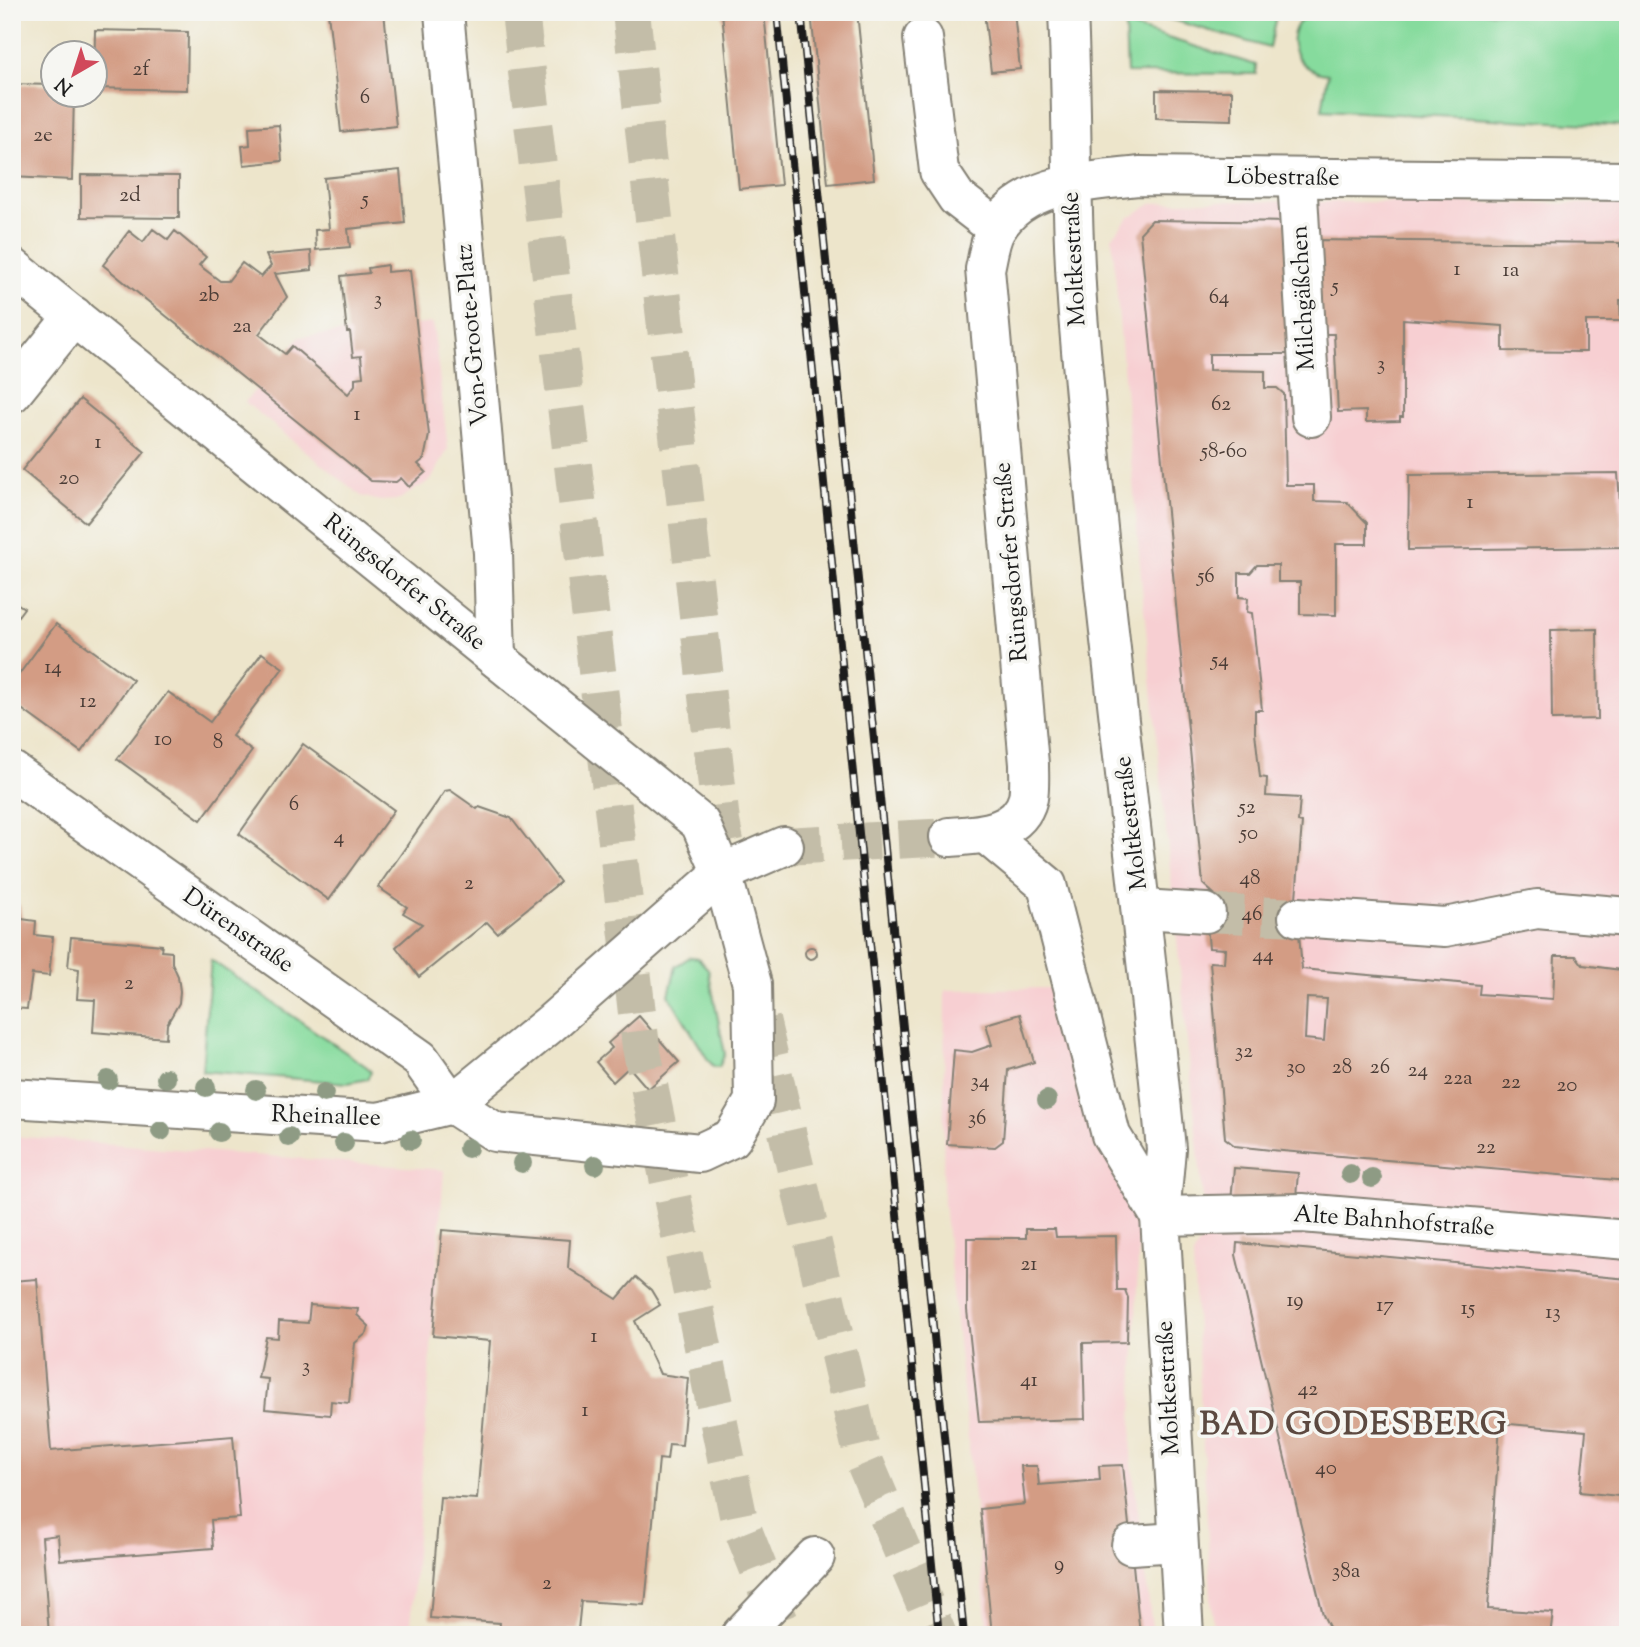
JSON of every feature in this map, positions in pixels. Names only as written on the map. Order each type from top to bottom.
[{"type":"street","name":"Von-Groote-Platz","points":[[444,12],[493,553],[496,658]]},
{"type":"street","name":"Moltkestraße","points":[[1068,12],[1072,100],[1070,185],[1079,326],[1099,542],[1142,909],[1166,1149],[1160,1216],[1184,1635]]},
{"type":"street","points":[[923,38],[939,171],[957,198],[996,228]]},
{"type":"street","name":"Löbestraße","points":[[996,228],[1014,209],[1038,193],[1070,185],[1139,176],[1628,181]]},
{"type":"street","name":"Milchgäßchen","points":[[1297,178],[1311,417]]},
{"type":"street","name":"Rüngsdorfer Straße","points":[[949,836],[987,835],[1014,822],[1028,799],[1029,764],[985,269],[996,228]]},
{"type":"street","name":"Rüngsdorfer Straße","points":[[12,267],[700,823],[722,873],[752,984],[754,1101],[732,1138],[700,1153],[495,1132],[452,1104]]},
{"type":"street","points":[[12,393],[74,316]]},
{"type":"street","name":"Dürenstraße","points":[[12,771],[420,1059],[452,1104]]},
{"type":"street","points":[[987,835],[1047,885],[1111,1135],[1160,1216]]},
{"type":"street","points":[[722,873],[784,846]]},
{"type":"street","name":"Rheinallee","points":[[12,1098],[379,1122],[452,1104],[551,1024],[722,873]]},
{"type":"street","points":[[1142,909],[1206,913]]},
{"type":"street","points":[[1298,917],[1445,927],[1538,909],[1628,917]]},
{"type":"street","name":"Alte Bahnhofstraße","points":[[1160,1216],[1302,1213],[1628,1240]]},
{"type":"street","points":[[1131,1545],[1178,1542]]},
{"type":"street","points":[[742,1634],[815,1557]]},
{"type":"shaded area","points":[[1207,201],[1628,204],[1628,1635],[1213,1635],[1193,1256],[1206,1230],[1143,599],[1112,237],[1129,217],[1153,203]]},
{"type":"shaded area","points":[[433,323],[448,449],[431,480],[398,500],[380,501],[361,496],[245,402],[300,337]]},
{"type":"shaded area","points":[[1049,988],[1140,1206],[1131,1455],[1153,1635],[988,1635],[943,1193],[945,990]]},
{"type":"shaded area","points":[[12,1136],[444,1170],[410,1635],[12,1635]]},
{"type":"green space","points":[[1145,12],[1277,12],[1269,48]]},
{"type":"green space","points":[[1313,12],[1628,12],[1628,126],[1322,110],[1328,74],[1306,66],[1298,58],[1293,39],[1295,29],[1302,19]]},
{"type":"green space","points":[[1125,25],[1256,65],[1256,74],[1127,73]]},
{"type":"green space","points":[[690,957],[698,958],[708,969],[725,1054],[719,1067],[714,1067],[708,1060],[669,995],[676,966]]},
{"type":"green space","points":[[211,960],[367,1067],[371,1072],[367,1079],[348,1083],[202,1071]]},
{"type":"building","points":[[328,12],[384,12],[396,126],[341,132]]},
{"type":"building","points":[[722,12],[764,12],[781,185],[739,189]]},
{"type":"building","points":[[811,12],[857,12],[874,179],[828,184]]},
{"type":"building","points":[[984,12],[1014,12],[1020,69],[991,72]]},
{"type":"building","points":[[95,30],[188,32],[187,90],[108,88],[108,38],[95,38]]},
{"type":"building","points":[[12,84],[38,85],[38,108],[74,108],[72,180],[12,177]]},
{"type":"building","points":[[1156,90],[1232,91],[1232,120],[1156,118]]},
{"type":"building","points":[[279,125],[282,161],[244,165],[242,146],[250,145],[249,127]]},
{"type":"building","points":[[400,170],[405,223],[348,229],[350,247],[316,250],[315,230],[329,229],[324,178]]},
{"type":"building","points":[[81,175],[179,176],[179,218],[81,217]]},
{"type":"building","points":[[1152,220],[1290,222],[1292,354],[1209,354],[1209,370],[1265,371],[1265,388],[1277,388],[1284,394],[1286,485],[1314,485],[1314,501],[1347,502],[1367,523],[1367,544],[1336,544],[1336,615],[1300,614],[1300,582],[1278,582],[1278,565],[1257,565],[1250,573],[1239,573],[1239,597],[1248,598],[1247,612],[1252,613],[1262,710],[1255,710],[1260,777],[1267,778],[1266,796],[1300,798],[1298,822],[1302,823],[1296,898],[1302,969],[1480,985],[1479,994],[1553,999],[1555,956],[1576,956],[1583,965],[1628,971],[1628,1181],[1271,1150],[1235,1146],[1225,1138],[1210,962],[1224,963],[1225,949],[1209,948],[1204,893],[1213,893],[1203,884],[1140,233]],"holes":[[[1307,998],[1327,999],[1324,1041],[1305,1039]]]},
{"type":"building","points":[[153,229],[168,240],[175,231],[206,257],[199,265],[220,281],[228,281],[242,263],[261,277],[271,266],[266,255],[311,251],[312,270],[275,274],[287,297],[259,334],[285,354],[292,346],[348,394],[355,385],[355,378],[363,377],[361,356],[353,357],[350,332],[347,332],[341,276],[369,273],[368,268],[387,265],[387,272],[410,270],[429,435],[424,459],[418,464],[426,472],[409,487],[401,478],[396,482],[371,481],[103,265],[129,231],[143,242]]},
{"type":"building","points":[[1309,240],[1620,243],[1620,246],[1628,243],[1628,300],[1620,300],[1621,321],[1586,321],[1586,352],[1503,351],[1503,326],[1403,319],[1403,417],[1400,417],[1400,421],[1366,422],[1366,411],[1338,412],[1334,334],[1315,334]]},
{"type":"building","points":[[80,399],[145,452],[86,523],[22,470]]},
{"type":"building","points":[[1618,473],[1623,547],[1408,550],[1409,475]]},
{"type":"building","points":[[12,600],[24,608],[12,624]]},
{"type":"building","points":[[56,624],[133,680],[81,752],[12,702],[12,684]]},
{"type":"building","points":[[1597,629],[1598,719],[1552,720],[1551,630]]},
{"type":"building","points":[[262,653],[283,668],[232,736],[252,751],[201,820],[117,759],[168,692],[210,722]]},
{"type":"building","points":[[303,744],[394,810],[329,900],[239,834]]},
{"type":"building","points":[[450,790],[477,809],[479,807],[511,818],[560,882],[497,933],[487,922],[419,977],[396,947],[422,924],[403,913],[407,907],[378,887],[445,791]]},
{"type":"building","points":[[12,899],[20,906],[22,919],[36,921],[35,935],[53,937],[49,976],[32,974],[27,1009],[12,1008]]},
{"type":"building","points":[[71,937],[162,945],[161,951],[172,952],[172,963],[178,976],[180,991],[179,1003],[167,1024],[166,1038],[93,1032],[95,1000],[77,999],[79,969],[68,967]]},
{"type":"building","points":[[811,947],[817,953],[811,959],[805,953]]},
{"type":"building","points":[[1020,1014],[1034,1062],[1008,1070],[1003,1141],[995,1147],[947,1144],[954,1050],[972,1052],[992,1045],[986,1024]]},
{"type":"building","points":[[639,1016],[679,1062],[648,1089],[629,1067],[613,1082],[596,1062],[612,1048],[608,1043]]},
{"type":"building","points":[[1234,1168],[1298,1173],[1295,1209],[1231,1202]]},
{"type":"building","points":[[1026,1229],[1055,1229],[1056,1237],[1116,1236],[1117,1290],[1125,1290],[1128,1298],[1127,1342],[1083,1343],[1085,1419],[979,1422],[967,1310],[967,1238],[1026,1238]]},
{"type":"building","points":[[442,1230],[570,1240],[568,1268],[617,1299],[636,1277],[651,1290],[660,1305],[635,1321],[660,1374],[688,1378],[682,1445],[669,1444],[667,1460],[659,1459],[645,1605],[581,1601],[578,1630],[568,1629],[568,1635],[499,1635],[500,1623],[430,1618],[440,1497],[477,1499],[490,1341],[433,1336]]},
{"type":"building","points":[[1237,1243],[1628,1279],[1628,1497],[1580,1492],[1586,1431],[1500,1423],[1488,1609],[1553,1613],[1550,1635],[1468,1635],[1416,1630],[1418,1635],[1333,1635],[1323,1615],[1236,1255]]},
{"type":"building","points":[[37,1279],[51,1451],[233,1436],[240,1518],[211,1520],[213,1548],[60,1560],[58,1535],[42,1537],[49,1635],[12,1635],[12,1281]]},
{"type":"building","points":[[310,1305],[358,1309],[357,1315],[369,1326],[367,1333],[355,1343],[349,1403],[331,1401],[330,1415],[265,1409],[268,1379],[258,1378],[266,1337],[278,1338],[279,1321],[308,1323]]},
{"type":"building","points":[[1123,1465],[1140,1635],[992,1635],[980,1509],[1025,1504],[1021,1466],[1037,1466],[1039,1485],[1100,1480],[1099,1466]]},
{"type":"tunnel","points":[[520,12],[641,1047],[739,1520],[785,1635]]},
{"type":"tunnel","points":[[631,12],[721,822],[732,876]]},
{"type":"tunnel","points":[[784,846],[949,837]]},
{"type":"tunnel","points":[[1206,913],[1298,917]]},
{"type":"tunnel","points":[[761,1020],[863,1458],[938,1635]]},
{"type":"railway","points":[[777,12],[939,1635]]},
{"type":"railway","points":[[801,12],[964,1635]]},
{"type":"district","name":"BAD GODESBERG","points":[[1354,1426]]}]
